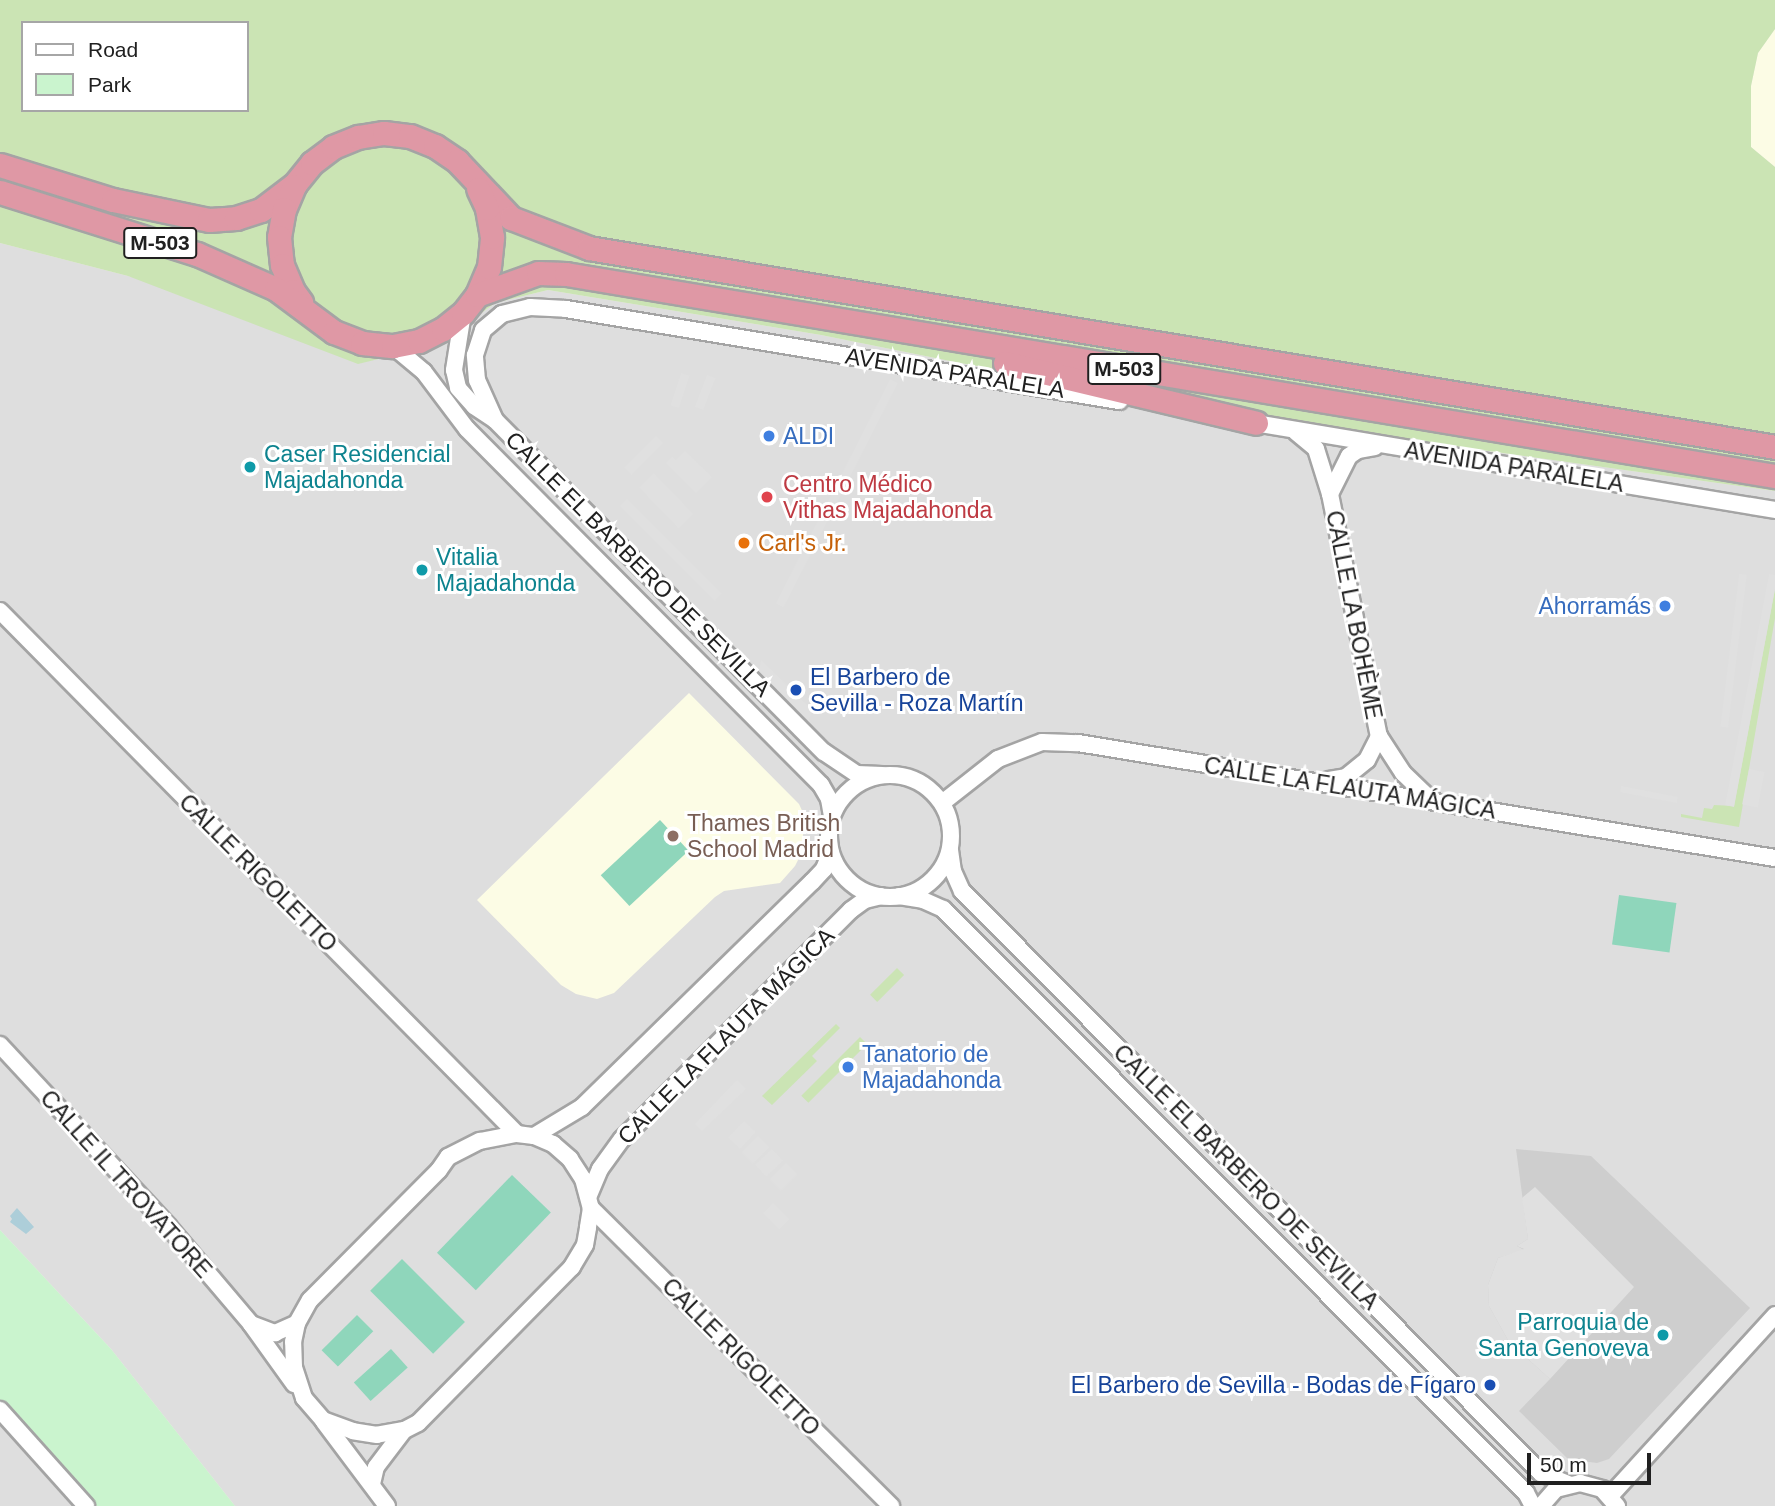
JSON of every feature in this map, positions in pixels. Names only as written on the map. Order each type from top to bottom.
[{"type":"highway","name":"M-503","points":[[0,165],[113,200],[209,220],[236,218],[261,210],[295,184],[312,163],[333,148],[358,137],[384,134],[410,136],[435,146],[457,161],[511,218],[589,248],[1775,447]]},
{"type":"highway","name":"M-503","points":[[470,304],[489,267],[492,237],[487,208],[474,180]]},
{"type":"highway","name":"M-503","points":[[295,184],[284,209],[279,237],[282,265],[293,291],[310,314]]},
{"type":"highway","name":"M-503","points":[[0,192],[208,258],[265,283],[334,332],[362,343],[393,346],[419,341],[443,329],[470,304],[538,273],[566,274],[1775,476]]},
{"type":"highway","name":"M-503","points":[[757,308],[1131,391],[1256,423]]},
{"type":"street","name":"CALLE EL BARBERO DE SEVILLA","points":[[470,304],[455,354],[454,370],[458,388],[474,406],[495,420],[824,752],[856,774],[882,775]]},
{"type":"street","name":"AVENIDA PARALELA","points":[[495,420],[477,380],[475,355],[483,330],[502,313],[530,307],[566,309],[1775,510]]},
{"type":"street","name":"CALLE EL BARBERO DE SEVILLA","points":[[393,346],[424,372],[467,429],[821,785],[829,799],[832,816]]},
{"type":"street","name":"CALLE LA BOHÈME","points":[[1294,430],[1316,449],[1330,494],[1379,736],[1403,773],[1431,800]]},
{"type":"street","name":"CALLE LA BOHÈME","points":[[1330,494],[1349,456],[1358,450],[1383,445]]},
{"type":"street","name":"CALLE RIGOLETTO","points":[[0,611],[517,1134]]},
{"type":"street","name":"CALLE LA BOHÈME","points":[[1319,782],[1346,777],[1367,760],[1379,736]]},
{"type":"street","name":"CALLE LA FLAUTA MÁGICA","points":[[942,803],[998,759],[1042,742],[1078,743],[1775,858]]},
{"type":"street","points":[[882,775],[900,775],[916,780],[931,790],[942,803],[949,818],[950,850],[943,867],[932,881],[916,891],[899,896],[881,896],[864,891],[849,881],[838,868],[831,852],[828,834],[832,816],[851,788],[882,775]]},
{"type":"street","name":"CALLE EL BARBERO DE SEVILLA","points":[[950,850],[953,871],[962,891],[1541,1474],[1569,1484],[1591,1485],[1614,1501]]},
{"type":"street","points":[[304,1398],[294,1367],[293,1342],[297,1323],[310,1300],[439,1170],[448,1157],[480,1140],[517,1134],[534,1136],[582,1107],[812,882],[824,869],[831,852]]},
{"type":"street","name":"CALLE LA FLAUTA MÁGICA","points":[[585,1245],[590,1201],[600,1169],[622,1139],[851,910],[865,900],[881,896]]},
{"type":"street","name":"CALLE EL BARBERO DE SEVILLA","points":[[899,896],[923,900],[943,909],[1526,1493],[1533,1506]]},
{"type":"street","name":"CALLE IL TROVATORE","points":[[0,1045],[168,1226],[251,1324],[387,1506]]},
{"type":"street","points":[[480,1097],[488,1117],[487,1128],[480,1140]]},
{"type":"street","name":"CALLE RIGOLETTO","points":[[534,1136],[553,1144],[570,1159],[590,1201],[623,1240],[891,1506]]},
{"type":"street","points":[[323,1420],[353,1431],[377,1435],[404,1430],[418,1423],[572,1267],[585,1245],[598,1237],[608,1235],[623,1240]]},
{"type":"street","points":[[1614,1501],[1775,1314]]},
{"type":"street","points":[[251,1324],[275,1333],[297,1323]]},
{"type":"street","points":[[0,1410],[86,1506]]},
{"type":"street","points":[[372,1484],[380,1459],[404,1430]]},
{"type":"street","points":[[1541,1506],[1556,1489],[1569,1484]]},
{"type":"shaded area","points":[[1775,29],[1775,167],[1751,147],[1751,86],[1758,53]]},
{"type":"shaded area","points":[[0,243],[128,276],[440,344],[495,303],[548,290],[821,335],[960,363],[1396,438],[1775,491],[1775,1506],[235,1506],[111,1349],[0,1230]]},
{"type":"shaded area","points":[[681,373],[690,376],[679,408],[670,405]]},
{"type":"shaded area","points":[[707,375],[715,378],[703,410],[695,407]]},
{"type":"shaded area","points":[[890,379],[898,383],[784,608],[776,604]]},
{"type":"shaded area","points":[[656,436],[663,443],[631,475],[624,468]]},
{"type":"shaded area","points":[[685,451],[712,477],[696,493],[666,463],[672,457],[676,460]]},
{"type":"shaded area","points":[[654,473],[694,514],[678,529],[639,488]]},
{"type":"shaded area","points":[[627,499],[722,594],[715,601],[620,506]]},
{"type":"shaded area","points":[[1739,574],[1747,575],[1728,728],[1720,727]]},
{"type":"shaded area","points":[[1769,574],[1775,575],[1775,589],[1734,807],[1725,805]]},
{"type":"shaded area","points":[[761,660],[812,710],[808,725],[758,675]]},
{"type":"shaded area","name":"Thames British School Madrid","points":[[689,693],[799,804],[805,817],[801,854],[795,866],[780,883],[724,891],[715,897],[614,993],[597,999],[576,994],[561,985],[477,900]]},
{"type":"shaded area","points":[[1749,769],[1765,772],[1758,807],[1742,804]]},
{"type":"shaded area","points":[[1621,786],[1678,797],[1677,803],[1620,792]]},
{"type":"shaded area","points":[[737,1080],[746,1089],[702,1131],[695,1124]]},
{"type":"shaded area","points":[[744,1121],[756,1132],[740,1149],[728,1138]]},
{"type":"shaded area","points":[[758,1136],[769,1147],[753,1164],[742,1152]]},
{"type":"shaded area","points":[[772,1149],[783,1161],[766,1176],[755,1165]]},
{"type":"shaded area","points":[[1516,1149],[1591,1156],[1750,1308],[1609,1459],[1597,1463],[1568,1459],[1519,1411],[1550,1379],[1509,1342],[1489,1306],[1488,1285],[1498,1258],[1524,1250],[1517,1246],[1528,1239]]},
{"type":"shaded area","points":[[786,1163],[797,1174],[781,1191],[770,1179]]},
{"type":"shaded area","points":[[1535,1187],[1634,1287],[1550,1379],[1509,1342],[1489,1306],[1488,1285],[1498,1258],[1524,1249],[1517,1246],[1528,1239],[1522,1198]]},
{"type":"shaded area","points":[[773,1203],[789,1219],[779,1229],[763,1213]]},
{"type":"shaded area","points":[[0,1401],[97,1506],[0,1506]]},
{"type":"green space","points":[[0,0],[1775,0],[1775,29],[1758,53],[1751,86],[1751,147],[1775,167],[1775,491],[1396,438],[960,363],[821,335],[548,290],[495,303],[440,344],[358,364],[128,276],[0,243]]},
{"type":"green space","points":[[1775,589],[1775,618],[1739,827],[1681,817],[1681,814],[1702,818],[1704,808],[1712,809],[1714,805],[1734,806]]},
{"type":"green space","points":[[660,820],[689,851],[629,906],[601,875]]},
{"type":"green space","points":[[1619,895],[1676,903],[1669,953],[1612,945]]},
{"type":"green space","points":[[897,968],[904,975],[877,1002],[870,995]]},
{"type":"green space","points":[[836,1024],[840,1028],[812,1056],[817,1061],[772,1105],[762,1096]]},
{"type":"green space","points":[[860,1037],[867,1044],[808,1103],[801,1096]]},
{"type":"green space","points":[[512,1175],[551,1213],[476,1290],[437,1253]]},
{"type":"green space","points":[[0,1230],[111,1349],[235,1506],[97,1506],[0,1401]]},
{"type":"green space","points":[[402,1259],[465,1322],[433,1354],[370,1291]]},
{"type":"green space","points":[[357,1315],[373,1331],[338,1367],[322,1350]]},
{"type":"green space","points":[[391,1349],[408,1368],[371,1401],[354,1382]]},
{"type":"water","points":[[17,1208],[34,1227],[26,1234],[10,1222],[10,1216]]},
{"type":"place","name":"ALDI","points":[[769,436]]},
{"type":"place","name":"Caser Residencial Majadahonda","points":[[250,467]]},
{"type":"place","name":"Centro Médico Vithas Majadahonda","points":[[767,497]]},
{"type":"place","name":"Carl's Jr.","points":[[744,543]]},
{"type":"place","name":"Vitalia Majadahonda","points":[[422,570]]},
{"type":"place","name":"Ahorramás","points":[[1665,606]]},
{"type":"place","name":"El Barbero de Sevilla - Roza Martín","points":[[796,690]]},
{"type":"place","name":"Thames British School Madrid","points":[[673,836]]},
{"type":"place","name":"Tanatorio de Majadahonda","points":[[848,1067]]},
{"type":"place","name":"Parroquia de Santa Genoveva","points":[[1663,1335]]},
{"type":"place","name":"El Barbero de Sevilla - Bodas de Fígaro","points":[[1490,1385]]}]
